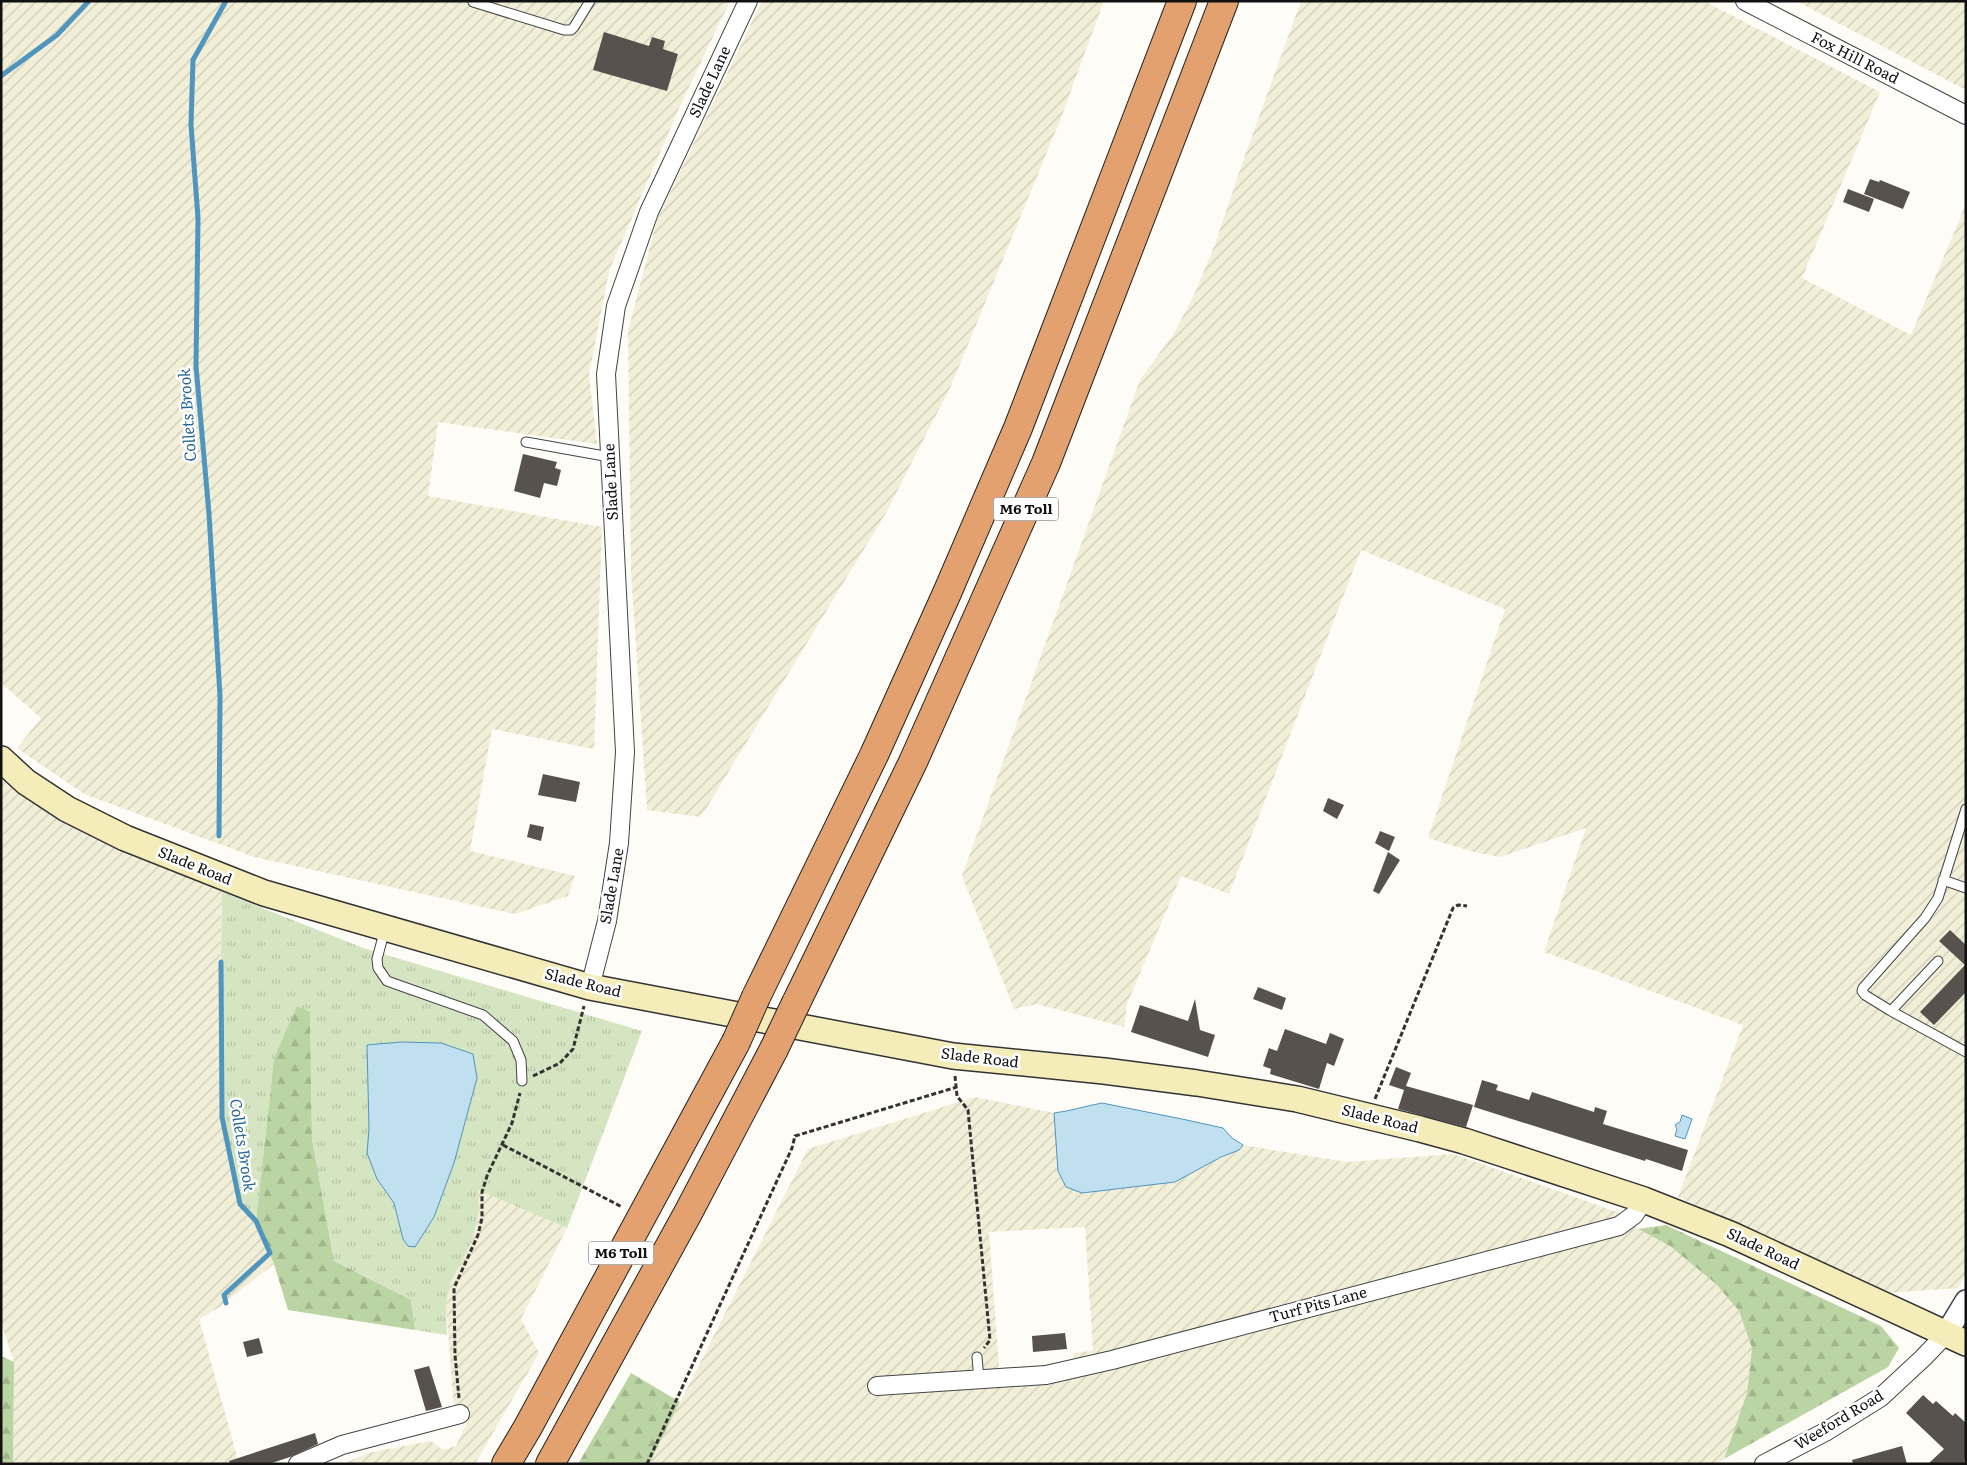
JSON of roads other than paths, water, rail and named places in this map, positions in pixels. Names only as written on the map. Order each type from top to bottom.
[{"type":"highway","name":"M6 Toll","points":[[506,1464],[528,1427],[736,1042],[874,755],[955,575],[1018,428],[1182,1]]},
{"type":"highway","name":"M6 Toll","points":[[550,1464],[688,1213],[774,1049],[913,762],[1046,463],[1224,1]]},
{"type":"main road","name":"Slade Road","points":[[1,759],[26,782],[67,809],[125,838],[264,893],[590,987],[953,1056],[1104,1071],[1297,1099],[1464,1141],[1644,1200],[1730,1234],[1956,1338]]},
{"type":"street","name":"Slade Lane","points":[[590,987],[607,921],[619,842],[625,752],[606,374],[616,306],[649,212],[748,1]]},
{"type":"street","name":"Fox Hill Road","points":[[1745,1],[1966,115]]},
{"type":"street","name":"Turf Pits Lane","points":[[877,1386],[1046,1375],[1112,1360],[1618,1226],[1634,1215],[1644,1200]]},
{"type":"street","name":"Weeford Road","points":[[1764,1464],[1825,1432],[1881,1397],[1923,1358],[1956,1338],[1966,1301]]},
{"type":"street","points":[[298,1464],[342,1445],[460,1414]]},
{"type":"lane","points":[[473,2],[564,30],[571,30],[590,1]]},
{"type":"lane","points":[[526,442],[610,457]]},
{"type":"lane","points":[[1966,809],[1938,898],[1926,918],[1863,988],[1865,995],[1966,1052]]},
{"type":"lane","points":[[1943,880],[1966,888]]},
{"type":"lane","points":[[385,927],[378,958],[378,968],[387,981],[483,1015],[513,1041],[521,1060],[522,1081]]},
{"type":"lane","points":[[1891,1011],[1938,961]]},
{"type":"lane","points":[[977,1357],[979,1380]]},
{"type":"water","points":[[401,1042],[441,1043],[473,1054],[477,1078],[454,1163],[434,1217],[415,1247],[408,1246],[403,1239],[394,1203],[377,1179],[367,1153],[369,1129],[367,1045]]},
{"type":"water","points":[[1102,1103],[1223,1128],[1232,1138],[1243,1145],[1239,1150],[1221,1157],[1175,1182],[1082,1193],[1066,1187],[1058,1171],[1054,1113]]},
{"type":"water","points":[[1682,1115],[1692,1119],[1685,1139],[1675,1136],[1677,1129],[1675,1125],[1680,1122]]},
{"type":"waterway","points":[[1,76],[57,35],[89,1]]},
{"type":"waterway","name":"Collets Brook","points":[[219,836],[220,696],[209,514],[196,366],[198,218],[191,125],[193,60],[226,1]]},
{"type":"waterway","name":"Collets Brook","points":[[221,962],[222,1117],[240,1204],[256,1221],[270,1253],[224,1295],[226,1303]]}]
